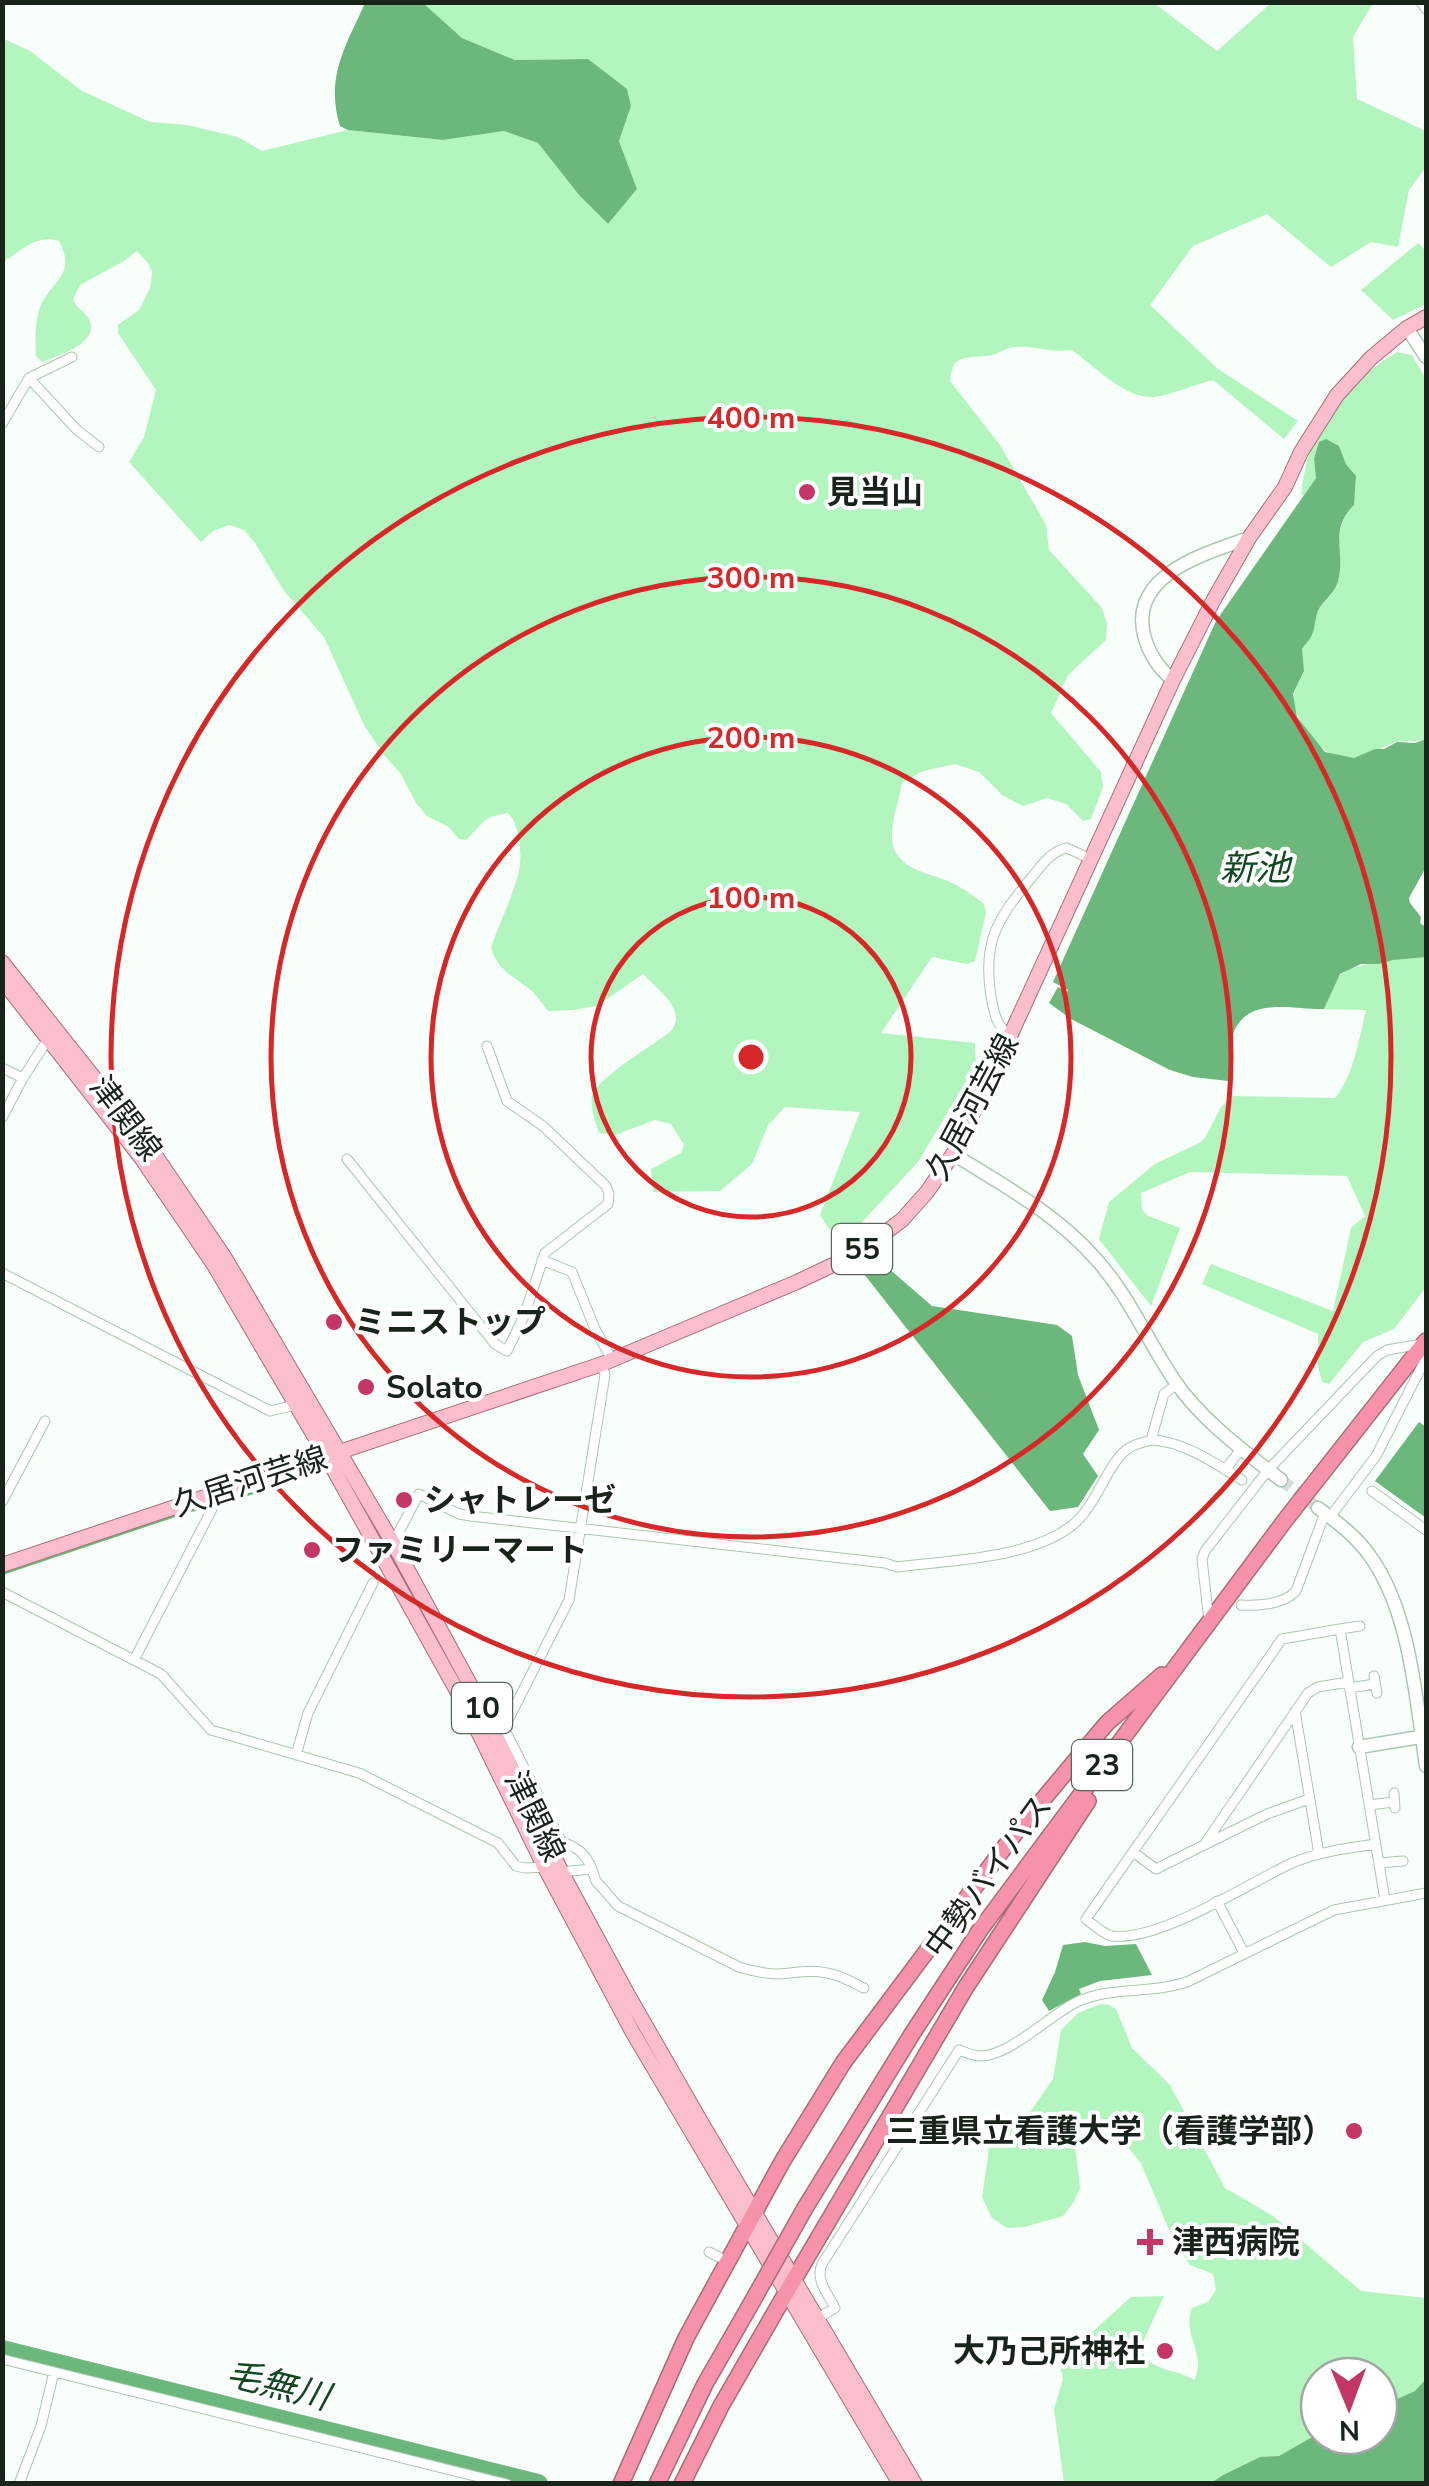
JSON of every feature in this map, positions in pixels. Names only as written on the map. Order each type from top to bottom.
[{"type":"highway","name":"中勢バイパス","points":[[657,2484],[705,2384],[805,2208],[980,1930],[1209,1622],[1426,1348]]},
{"type":"highway","points":[[621,2484],[686,2338],[782,2162],[844,2063],[1019,1828],[1107,1722],[1184,1656]]},
{"type":"highway","points":[[682,2484],[721,2406],[976,1970],[1184,1656]]},
{"type":"main road","name":"久居河芸線","points":[[2,1565],[213,1502],[333,1454],[607,1362],[856,1254],[902,1220],[927,1192],[952,1154],[1173,680],[1249,538],[1285,488],[1301,452],[1337,395],[1372,358],[1426,317]]},
{"type":"main road","name":"津関線","points":[[2,962],[151,1149],[225,1258],[466,1707],[632,2033],[751,2219],[795,2278],[916,2484]]},
{"type":"main road","name":"津関線","points":[[2,980],[142,1159],[204,1250],[295,1405],[393,1543],[477,1697],[562,1872],[751,2219],[786,2293],[900,2484]]},
{"type":"street","points":[[1420,2],[1426,9]]},
{"type":"street","points":[[1407,328],[1426,357]]},
{"type":"street","points":[[2,424],[29,378],[72,357]]},
{"type":"street","points":[[29,378],[77,430],[99,447]]},
{"type":"street","points":[[1173,680],[1154,660],[1144,637],[1143,611],[1148,598],[1173,570],[1249,538]]},
{"type":"street","points":[[1010,1036],[996,1021],[988,974],[988,953],[996,927],[1054,853],[1067,848],[1092,860]]},
{"type":"street","points":[[2,1118],[48,1038]]},
{"type":"street","points":[[347,1159],[506,1353],[524,1316],[545,1254],[608,1204],[609,1194],[606,1186],[543,1126],[507,1101],[486,1046]]},
{"type":"street","points":[[2,1068],[22,1078]]},
{"type":"street","points":[[952,1154],[1032,1203],[1084,1246],[1126,1299],[1176,1384],[1208,1420],[1280,1480]]},
{"type":"street","points":[[542,1260],[572,1272],[607,1362],[569,1600],[504,1728],[561,1841],[586,1855],[596,1881],[618,1906],[739,1967],[779,1974],[827,1972],[864,1988]]},
{"type":"street","points":[[2,1273],[270,1411],[295,1405]]},
{"type":"street","points":[[1209,1622],[1202,1559],[1205,1551],[1268,1470],[1378,1356],[1387,1350],[1426,1348],[1376,1456],[1324,1513],[1296,1591],[1281,1602],[1241,1606]]},
{"type":"street","points":[[1151,1440],[1164,1394],[1176,1384]]},
{"type":"street","points":[[2,1502],[46,1421]]},
{"type":"street","points":[[393,1543],[419,1494],[459,1514],[897,1567],[998,1555],[1058,1536],[1092,1504],[1119,1457],[1151,1440],[1163,1440],[1204,1458],[1242,1480]]},
{"type":"street","points":[[1225,1470],[1241,1449]]},
{"type":"street","points":[[1372,1491],[1426,1530]]},
{"type":"street","points":[[134,1660],[213,1502]]},
{"type":"street","points":[[1324,1513],[1369,1554],[1390,1589],[1404,1634],[1426,1766]]},
{"type":"street","points":[[296,1755],[308,1713],[373,1584]]},
{"type":"street","points":[[2,1592],[161,1674],[211,1730],[358,1773],[498,1844],[516,1866],[544,1866],[562,1872],[592,1869]]},
{"type":"street","points":[[1360,1626],[1282,1639],[1086,1919],[1108,1936],[1137,1935],[1164,1927],[1292,1864],[1319,1854],[1375,1844]]},
{"type":"street","points":[[1340,1628],[1384,1900]]},
{"type":"street","points":[[1204,1845],[1312,1689],[1375,1684]]},
{"type":"street","points":[[1295,1710],[1319,1854]]},
{"type":"street","points":[[1359,1747],[1424,1736]]},
{"type":"street","points":[[1133,1852],[1156,1868],[1267,1814],[1309,1799]]},
{"type":"street","points":[[1369,1805],[1394,1801]]},
{"type":"street","points":[[1379,1864],[1403,1860]]},
{"type":"street","points":[[818,2318],[835,2308],[820,2281],[822,2264],[959,2050],[981,2056],[998,2053],[1076,2003],[1104,1993],[1169,1988],[1334,1910],[1426,1893]]},
{"type":"street","points":[[1217,1900],[1244,1954]]},
{"type":"street","points":[[708,2252],[727,2261]]},
{"type":"street","points":[[2,2359],[506,2484]]},
{"type":"street","points":[[19,2484],[54,2372]]},
{"type":"shaded area","points":[[423,3],[1154,3],[1217,51],[1271,3],[1373,3],[1353,37],[1357,99],[1426,131],[1426,167],[1409,190],[1398,247],[1371,242],[1331,267],[1267,214],[1193,246],[1150,305],[1218,369],[1298,421],[1284,439],[1213,380],[1158,396],[1142,396],[1110,380],[1072,350],[1028,347],[964,358],[955,365],[950,381],[1000,445],[1046,525],[1049,550],[1102,608],[1106,640],[1068,675],[1051,713],[1101,772],[1103,787],[1091,819],[1083,821],[1066,804],[1047,798],[1023,806],[1002,795],[979,772],[955,764],[923,771],[902,783],[892,831],[894,850],[908,865],[961,888],[984,904],[986,912],[975,961],[967,964],[932,957],[881,1033],[975,1043],[976,1065],[918,1162],[848,1237],[834,1234],[820,1215],[860,1112],[785,1107],[768,1125],[752,1164],[720,1191],[653,1192],[651,1169],[681,1153],[684,1145],[671,1124],[655,1120],[615,1135],[599,1133],[592,1107],[593,1093],[616,1070],[670,1032],[676,1016],[669,1001],[643,974],[597,1006],[548,1011],[532,991],[502,968],[491,947],[520,865],[518,837],[511,817],[508,813],[490,817],[466,840],[427,816],[365,727],[324,637],[284,591],[255,543],[244,530],[229,525],[213,531],[201,542],[129,462],[144,437],[156,390],[118,333],[118,325],[139,310],[150,288],[152,272],[148,263],[137,251],[80,285],[73,299],[90,321],[90,332],[73,349],[42,362],[36,356],[37,318],[64,270],[64,252],[59,241],[43,240],[3,262],[2,38],[30,51],[82,91],[150,122],[187,125],[238,137],[262,151],[348,130],[443,140],[504,131],[538,143],[608,224],[637,189],[619,141],[631,106],[588,59],[515,60],[462,38]]},
{"type":"shaded area","points":[[1418,243],[1426,251],[1426,304],[1393,320],[1361,290]]},
{"type":"shaded area","points":[[1397,352],[1412,355],[1426,379],[1426,739],[1396,742],[1364,756],[1342,757],[1322,747],[1305,729],[1294,697],[1304,669],[1303,646],[1336,582],[1339,536],[1354,505],[1356,476],[1339,446],[1314,459],[1316,478],[1301,494],[1309,454],[1333,408],[1369,371]]},
{"type":"shaded area","points":[[1424,956],[1426,1287],[1394,1329],[1363,1342],[1329,1384],[1322,1382],[1318,1366],[1318,1334],[1202,1284],[1211,1264],[1333,1311],[1351,1228],[1365,1216],[1347,1176],[1190,1172],[1141,1193],[1142,1210],[1148,1216],[1180,1228],[1151,1306],[1099,1239],[1109,1202],[1155,1164],[1205,1138],[1221,1107],[1233,1096],[1335,1098],[1351,1067],[1366,1010],[1324,1009],[1336,982],[1353,968]]},
{"type":"shaded area","points":[[1101,2004],[1116,2009],[1132,2048],[1170,2085],[1225,2188],[1273,2216],[1361,2291],[1426,2298],[1426,2379],[1415,2391],[1399,2398],[1399,2356],[1299,2356],[1299,2444],[1279,2456],[1260,2457],[1211,2483],[1064,2483],[1054,2409],[1063,2379],[1058,2357],[1131,2297],[1164,2296],[1140,2348],[1156,2366],[1195,2380],[1198,2364],[1190,2315],[1192,2308],[1208,2302],[1216,2290],[1213,2274],[1190,2265],[1172,2237],[1141,2163],[1106,2121],[1099,2118],[1082,2122],[1074,2137],[1080,2188],[1063,2216],[1007,2228],[992,2218],[982,2197],[989,2132],[1024,2121],[1053,2079],[1061,2030],[1078,2013]]},
{"type":"water","points":[[365,3],[423,3],[462,38],[515,60],[588,59],[627,89],[631,106],[619,141],[637,189],[608,224],[538,143],[504,131],[443,140],[340,126],[336,77]]},
{"type":"water","name":"新池","points":[[1326,439],[1339,446],[1356,476],[1354,505],[1346,514],[1340,533],[1337,585],[1320,607],[1313,634],[1302,649],[1304,671],[1293,694],[1297,717],[1325,752],[1354,758],[1397,742],[1426,739],[1426,867],[1409,898],[1421,917],[1420,923],[1426,927],[1426,957],[1361,964],[1340,974],[1324,1009],[1272,1007],[1249,1014],[1233,1034],[1228,1081],[1193,1077],[1170,1070],[1071,1019],[1049,1003],[1058,987],[1068,990],[1053,982],[1216,621],[1316,478],[1314,459],[1319,442]]},
{"type":"water","points":[[887,1267],[932,1306],[1057,1325],[1072,1336],[1078,1375],[1099,1430],[1083,1454],[1098,1476],[1078,1507],[1050,1511],[864,1274]]},
{"type":"water","points":[[1419,1422],[1426,1427],[1426,1518],[1375,1481]]},
{"type":"water","points":[[1085,1942],[1105,1946],[1136,1944],[1152,1975],[1100,1981],[1079,1989],[1081,1994],[1049,2011],[1042,2000],[1063,1945]]},
{"type":"water","points":[[1426,2379],[1426,2483],[1211,2483],[1260,2457],[1279,2456],[1299,2444],[1299,2456],[1399,2456],[1399,2398],[1415,2391]]},
{"type":"waterway","points":[[2,1573],[285,1483]]},
{"type":"waterway","name":"毛無川","points":[[2,2350],[538,2484]]},
{"type":"tunnel","points":[[1281,1480],[1318,1508]]},
{"type":"place","name":"見当山","points":[[807,492]]},
{"type":"place","name":"ミニストップ","points":[[334,1322]]},
{"type":"place","name":"Solato","points":[[366,1387]]},
{"type":"place","name":"シャトレーゼ","points":[[404,1500]]},
{"type":"place","name":"ファミリーマート","points":[[312,1550]]},
{"type":"place","name":"三重県立看護大学（看護学部）","points":[[1354,2131]]},
{"type":"place","name":"津西病院","points":[[1150,2242]]},
{"type":"place","name":"大乃己所神社","points":[[1165,2351]]}]
